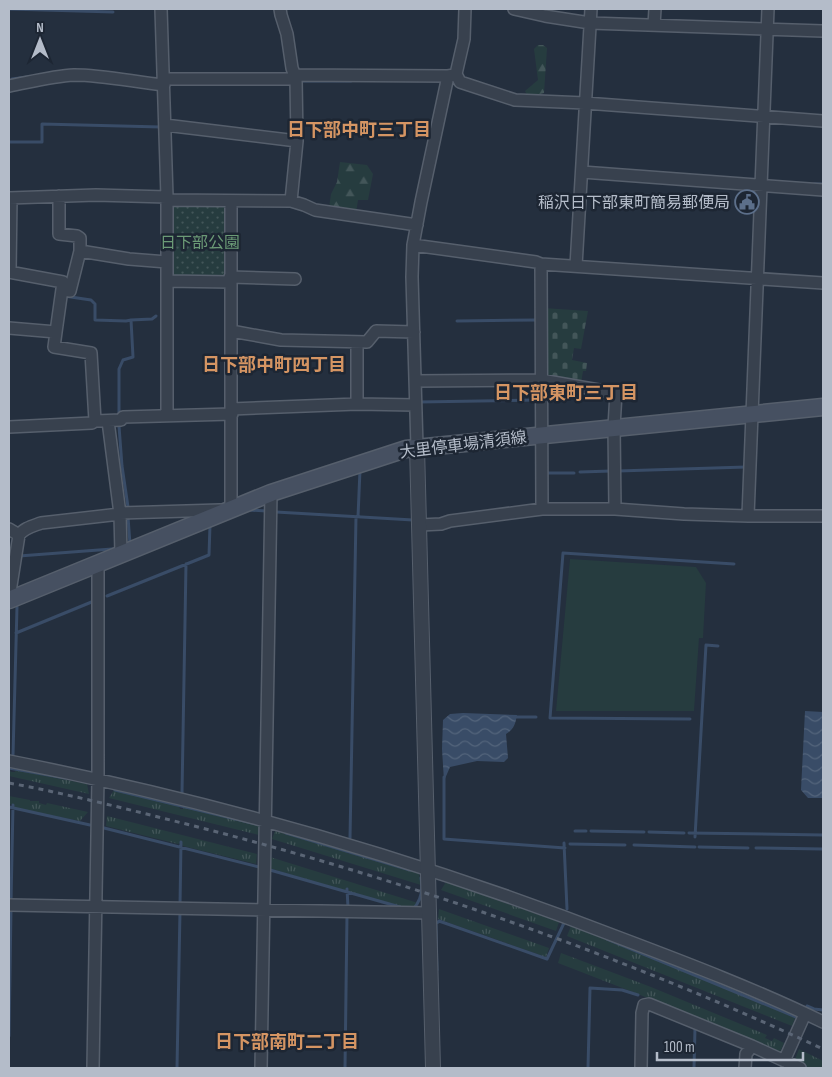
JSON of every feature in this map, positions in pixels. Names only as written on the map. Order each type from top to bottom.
[{"type":"main road","name":"大里停車場清須線","points":[[10,600],[271,493],[389,454],[417,448],[542,434],[823,407]]},
{"type":"street","points":[[160,9],[167,199],[167,415]]},
{"type":"street","points":[[280,9],[288,34],[292,68],[295,77],[297,141],[291,201]]},
{"type":"street","points":[[433,1068],[412,277],[413,245],[452,75],[464,39],[465,9]]},
{"type":"street","points":[[514,9],[545,16],[590,22],[823,31]]},
{"type":"street","points":[[576,266],[590,9]]},
{"type":"street","points":[[654,25],[655,9]]},
{"type":"street","points":[[748,516],[768,9]]},
{"type":"street","points":[[9,86],[72,75],[103,77],[131,82],[452,75],[460,82],[516,100],[764,115],[823,121]]},
{"type":"street","points":[[165,125],[297,141]]},
{"type":"street","points":[[582,172],[823,190]]},
{"type":"street","points":[[59,196],[59,234],[80,238],[80,251],[70,291],[62,290]]},
{"type":"street","points":[[95,421],[91,353],[54,347],[63,282],[9,272],[10,198],[96,196],[232,201],[291,201],[315,210],[417,225]]},
{"type":"street","points":[[10,600],[19,535],[30,526],[41,523],[120,514],[230,509],[232,201]]},
{"type":"street","points":[[413,245],[541,264],[823,283]]},
{"type":"street","points":[[80,251],[129,259],[167,262]]},
{"type":"street","points":[[541,264],[542,509]]},
{"type":"street","points":[[167,281],[295,279]]},
{"type":"street","points":[[9,328],[56,332]]},
{"type":"street","points":[[231,331],[281,340],[357,342],[367,342],[376,331],[414,332]]},
{"type":"street","points":[[357,342],[357,404]]},
{"type":"street","points":[[415,381],[542,380],[616,393],[614,427],[615,509]]},
{"type":"street","points":[[9,427],[92,423],[95,421],[121,420],[123,417],[357,404],[415,405]]},
{"type":"street","points":[[108,421],[120,514],[121,554]]},
{"type":"street","points":[[261,1068],[271,493]]},
{"type":"street","points":[[420,524],[441,524],[450,521],[542,509],[615,509],[748,516],[823,516]]},
{"type":"street","points":[[9,530],[19,535]]},
{"type":"street","points":[[93,1068],[98,778],[98,564]]},
{"type":"street","points":[[9,761],[98,778],[265,820],[427,868],[570,918],[723,978],[823,1022]]},
{"type":"street","points":[[9,905],[429,913]]},
{"type":"street","points":[[641,1068],[642,1013],[644,1005],[649,1004],[752,1046],[800,1068]]},
{"type":"street","points":[[784,1061],[805,1014]]},
{"type":"street","points":[[745,1068],[746,1054],[752,1046]]},
{"type":"green space","points":[[538,45],[543,45],[547,48],[544,93],[532,96],[527,95],[525,91],[538,80],[534,49]]},
{"type":"green space","points":[[340,162],[367,165],[373,174],[368,200],[358,200],[356,213],[329,208],[331,194],[337,182]]},
{"type":"green space","name":"日下部公園","points":[[171,203],[225,205],[227,276],[173,277]]},
{"type":"green space","points":[[543,308],[588,311],[581,349],[574,348],[572,360],[587,363],[586,371],[583,371],[581,383],[543,376]]},
{"type":"green space","points":[[570,559],[696,567],[706,583],[703,638],[699,638],[694,711],[556,711]]},
{"type":"green space","points":[[9,769],[11,772],[16,770],[87,784],[89,794],[9,776]]},
{"type":"green space","points":[[114,790],[179,806],[180,809],[185,807],[260,826],[259,835],[109,798]]},
{"type":"green space","points":[[9,796],[88,812],[80,821],[15,808],[14,805],[10,804],[9,806]]},
{"type":"green space","points":[[107,816],[257,854],[256,864],[183,846],[181,842],[178,844],[106,826]]},
{"type":"green space","points":[[275,831],[348,852],[348,854],[352,853],[419,873],[421,885],[272,839]]},
{"type":"green space","points":[[270,857],[418,903],[411,909],[349,892],[349,889],[346,888],[345,891],[269,868]]},
{"type":"green space","points":[[446,882],[559,922],[556,931],[441,890]]},
{"type":"green space","points":[[439,909],[549,948],[546,957],[438,919]]},
{"type":"green space","points":[[571,926],[795,1018],[792,1026],[567,936]]},
{"type":"green space","points":[[561,953],[651,987],[767,1035],[765,1038],[772,1041],[774,1038],[784,1043],[779,1054],[638,994],[558,963]]},
{"type":"green space","points":[[799,1049],[823,1061],[823,1068],[806,1068],[794,1062]]},
{"type":"water","points":[[805,711],[823,712],[823,798],[808,798],[801,790]]},
{"type":"water","points":[[450,714],[517,715],[514,726],[506,734],[508,758],[504,762],[477,761],[450,767],[444,781],[443,720]]},
{"type":"waterway","points":[[9,9],[113,12]]},
{"type":"waterway","points":[[12,79],[27,77]]},
{"type":"waterway","points":[[299,85],[302,81],[351,81]]},
{"type":"waterway","points":[[9,142],[42,142],[42,124],[161,127]]},
{"type":"waterway","points":[[814,184],[823,184]]},
{"type":"waterway","points":[[64,296],[91,300],[95,304],[95,320],[131,320]]},
{"type":"waterway","points":[[119,416],[119,369],[123,360],[133,357],[131,320],[152,319],[156,316]]},
{"type":"waterway","points":[[457,321],[537,320]]},
{"type":"waterway","points":[[419,402],[537,400]]},
{"type":"waterway","points":[[119,426],[128,507]]},
{"type":"waterway","points":[[618,471],[746,467]]},
{"type":"waterway","points":[[358,517],[360,470]]},
{"type":"waterway","points":[[580,472],[611,471]]},
{"type":"waterway","points":[[545,473],[574,473]]},
{"type":"waterway","points":[[248,510],[267,511]]},
{"type":"waterway","points":[[276,512],[413,520]]},
{"type":"waterway","points":[[130,517],[128,517],[130,544]]},
{"type":"waterway","points":[[350,838],[356,517]]},
{"type":"waterway","points":[[107,596],[209,555],[210,525]]},
{"type":"waterway","points":[[19,556],[112,549]]},
{"type":"waterway","points":[[690,719],[550,718],[563,553],[734,564]]},
{"type":"waterway","points":[[182,793],[186,564]]},
{"type":"waterway","points":[[16,633],[94,601]]},
{"type":"waterway","points":[[13,755],[17,607]]},
{"type":"waterway","points":[[695,837],[706,645],[718,646]]},
{"type":"waterway","points":[[514,717],[536,717]]},
{"type":"waterway","points":[[9,768],[65,778]]},
{"type":"waterway","points":[[444,777],[444,839],[565,848]]},
{"type":"waterway","points":[[115,790],[260,825]]},
{"type":"waterway","points":[[11,902],[13,805]]},
{"type":"waterway","points":[[9,807],[90,825]]},
{"type":"waterway","points":[[104,828],[259,867]]},
{"type":"waterway","points":[[575,831],[586,831]]},
{"type":"waterway","points":[[591,831],[644,832]]},
{"type":"waterway","points":[[649,832],[684,833]]},
{"type":"waterway","points":[[286,833],[410,870]]},
{"type":"waterway","points":[[689,833],[823,835]]},
{"type":"waterway","points":[[180,905],[181,842]]},
{"type":"waterway","points":[[564,843],[567,909]]},
{"type":"waterway","points":[[570,844],[625,845]]},
{"type":"waterway","points":[[634,845],[695,847]]},
{"type":"waterway","points":[[699,847],[748,848]]},
{"type":"waterway","points":[[756,848],[823,849]]},
{"type":"waterway","points":[[270,870],[400,907]]},
{"type":"waterway","points":[[413,909],[421,895],[421,878]]},
{"type":"waterway","points":[[347,889],[348,907]]},
{"type":"waterway","points":[[9,1036],[11,909]]},
{"type":"waterway","points":[[177,1068],[180,911]]},
{"type":"waterway","points":[[345,1068],[347,915]]},
{"type":"waterway","points":[[437,970],[436,924],[439,921],[547,959],[564,923],[561,921]]},
{"type":"waterway","points":[[607,939],[796,1017]]},
{"type":"waterway","points":[[588,1068],[590,988],[622,990],[638,995]]},
{"type":"waterway","points":[[807,1006],[823,1010]]},
{"type":"waterway","points":[[694,1068],[695,1028]]},
{"type":"railway","points":[[9,783],[82,798],[282,849],[439,898],[517,924],[672,983],[823,1049]]},
{"type":"place","name":"稲沢日下部東町簡易郵便局","points":[[747,202]]},
{"type":"district","name":"日下部中町三丁目","points":[[359,130]]},
{"type":"district","name":"日下部中町四丁目","points":[[274,365]]},
{"type":"district","name":"日下部東町三丁目","points":[[566,393]]},
{"type":"district","name":"日下部南町二丁目","points":[[287,1042]]}]
